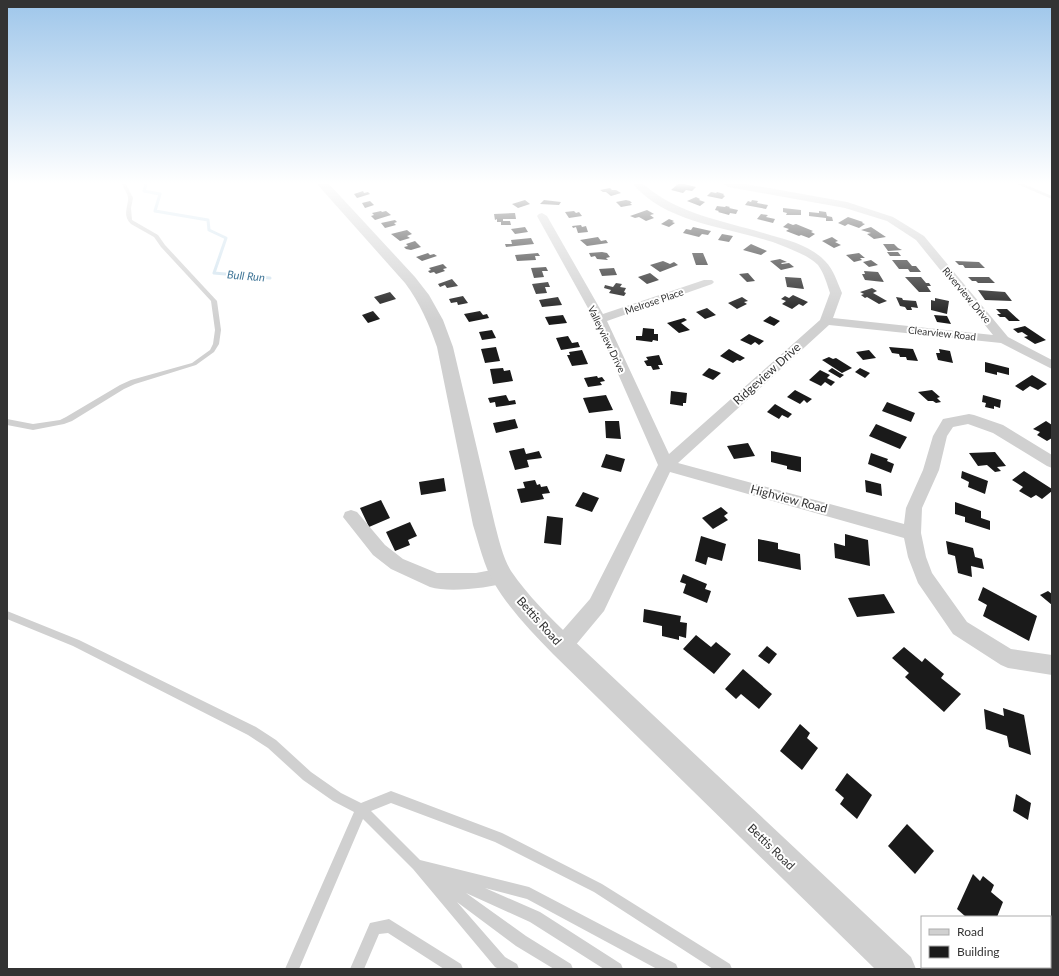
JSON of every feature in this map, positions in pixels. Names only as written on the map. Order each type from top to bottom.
[{"type":"street","name":"Bettis Road","points":[[364,230],[410,280],[424,298],[435,320],[445,347],[484,525],[502,576],[523,605],[562,646],[899,969]]},
{"type":"street","name":"Valleyview Drive","points":[[550,230],[600,319],[666,465]]},
{"type":"street","name":"Ridgeview Drive","points":[[562,646],[597,605],[666,465],[826,321],[836,293],[823,265],[805,252],[784,242],[738,230]]},
{"type":"street","name":"Riverview Drive","points":[[907,230],[920,238],[1004,340]]},
{"type":"street","name":"Melrose Place","points":[[600,319],[708,282]]},
{"type":"street","name":"Clearview Road","points":[[826,321],[1004,340],[1052,365]]},
{"type":"street","points":[[1052,462],[998,430],[969,419],[948,422],[940,436],[931,470],[914,508],[912,533],[917,557],[924,577],[960,628],[1008,658],[1052,665]]},
{"type":"street","name":"Highview Road","points":[[666,465],[912,533]]},
{"type":"street","points":[[351,517],[379,550],[397,564],[436,581],[476,582],[502,576]]},
{"type":"lane","points":[[7,422],[33,427],[61,422],[133,382],[194,364],[212,351],[216,344],[218,330],[214,301],[163,246],[157,237],[144,230]]},
{"type":"lane","points":[[7,615],[76,643],[252,731],[272,744],[307,776],[337,797],[361,809],[417,865],[500,962],[512,969]]},
{"type":"lane","points":[[292,969],[361,809],[390,797],[498,837],[598,888],[725,969]]},
{"type":"lane","points":[[417,865],[521,941],[566,969]]},
{"type":"lane","points":[[417,865],[535,917],[616,969]]},
{"type":"lane","points":[[417,865],[530,893],[671,969]]},
{"type":"lane","points":[[357,969],[374,928],[388,926],[456,969]]},
{"type":"building","points":[[407,230],[412,234],[407,236],[410,238],[400,241],[391,234]]},
{"type":"building","points":[[511,230],[527,230],[528,232],[515,234]]},
{"type":"building","points":[[577,230],[587,230],[588,232],[578,233]]},
{"type":"building","points":[[686,230],[711,231],[708,235],[702,234],[699,237],[683,233]]},
{"type":"building","points":[[788,230],[809,230],[815,234],[809,238],[786,231]]},
{"type":"building","points":[[861,230],[875,230],[886,237],[874,239],[867,234],[871,233]]},
{"type":"building","points":[[722,234],[733,236],[729,242],[718,240]]},
{"type":"building","points":[[598,237],[601,241],[606,240],[608,243],[587,246],[580,240]]},
{"type":"building","points":[[832,237],[838,241],[835,242],[841,245],[834,248],[822,241]]},
{"type":"building","points":[[531,238],[534,244],[506,247],[505,244],[512,244],[511,240]]},
{"type":"building","points":[[415,241],[421,247],[411,250],[404,247],[408,246],[406,244]]},
{"type":"building","points":[[751,244],[767,251],[761,255],[743,250]]},
{"type":"building","points":[[883,244],[894,244],[902,250],[888,251]]},
{"type":"building","points":[[887,252],[898,252],[901,256],[890,256]]},
{"type":"building","points":[[428,253],[430,255],[434,254],[437,256],[422,261],[416,257]]},
{"type":"building","points":[[538,253],[540,256],[535,256],[536,260],[517,261],[515,255]]},
{"type":"building","points":[[589,253],[607,253],[610,257],[606,258],[608,260],[597,259],[595,256],[591,257]]},
{"type":"building","points":[[692,253],[703,253],[708,265],[696,265]]},
{"type":"building","points":[[859,253],[865,258],[860,258],[862,260],[854,262],[846,255]]},
{"type":"building","points":[[780,259],[787,262],[781,263],[782,264],[789,263],[794,267],[781,270],[770,261]]},
{"type":"building","points":[[871,260],[878,265],[869,267],[863,262]]},
{"type":"building","points":[[892,260],[907,260],[912,266],[916,266],[921,272],[910,272],[908,269],[899,269]]},
{"type":"building","points":[[663,261],[670,264],[674,262],[678,265],[660,272],[650,265]]},
{"type":"building","points":[[955,261],[979,262],[985,268],[965,268],[963,265],[959,265]]},
{"type":"building","points":[[443,264],[447,268],[443,269],[445,271],[436,274],[428,271],[431,270],[429,268]]},
{"type":"building","points":[[546,267],[548,271],[542,271],[544,277],[534,278],[531,268]]},
{"type":"building","points":[[614,268],[617,275],[602,276],[599,269]]},
{"type":"building","points":[[864,271],[878,272],[884,282],[865,280],[862,274],[865,274]]},
{"type":"building","points":[[650,273],[659,280],[647,284],[638,277]]},
{"type":"building","points":[[748,273],[755,281],[747,282],[739,274]]},
{"type":"building","points":[[785,277],[801,278],[804,289],[787,287]]},
{"type":"building","points":[[905,277],[921,277],[931,286],[927,286],[931,292],[919,292]]},
{"type":"building","points":[[968,277],[989,277],[995,283],[978,283],[976,281],[972,281]]},
{"type":"building","points":[[452,279],[458,286],[447,288],[445,285],[440,287],[438,284]]},
{"type":"building","points":[[548,282],[550,287],[545,287],[547,293],[536,294],[532,284]]},
{"type":"building","points":[[616,283],[622,284],[620,287],[626,288],[624,292],[626,293],[624,296],[609,293],[611,290],[604,288],[605,285],[613,287]]},
{"type":"building","points":[[872,288],[877,291],[873,293],[887,301],[879,304],[861,295],[864,294],[860,292]]},
{"type":"building","points":[[978,290],[1005,292],[1012,301],[985,300]]},
{"type":"building","points":[[390,292],[396,299],[380,304],[374,297]]},
{"type":"building","points":[[793,295],[808,302],[803,306],[799,304],[792,309],[782,304],[786,301],[781,299],[785,296],[789,298]]},
{"type":"building","points":[[463,296],[468,303],[458,305],[457,302],[451,303],[449,299]]},
{"type":"building","points":[[558,297],[562,305],[542,307],[539,300]]},
{"type":"building","points":[[742,297],[748,301],[744,302],[747,304],[737,309],[728,303]]},
{"type":"building","points":[[896,297],[902,298],[903,300],[916,301],[918,308],[911,307],[912,310],[907,310],[905,307],[900,306]]},
{"type":"building","points":[[935,298],[949,301],[947,314],[931,310],[931,300],[935,301]]},
{"type":"building","points":[[707,308],[716,315],[705,319],[696,312]]},
{"type":"building","points":[[996,309],[1007,309],[1020,321],[1009,321],[1005,317],[1000,317],[997,314],[1001,314]]},
{"type":"building","points":[[373,311],[380,319],[368,323],[362,315]]},
{"type":"building","points":[[480,311],[483,315],[487,314],[489,318],[469,322],[464,314]]},
{"type":"building","points":[[563,315],[567,323],[549,325],[545,317]]},
{"type":"building","points":[[934,315],[947,316],[951,324],[937,322]]},
{"type":"building","points":[[770,316],[780,321],[774,326],[763,321]]},
{"type":"building","points":[[684,318],[687,320],[681,323],[690,330],[679,333],[667,323]]},
{"type":"building","points":[[1025,326],[1046,340],[1035,344],[1024,337],[1028,336],[1022,332],[1018,333],[1013,329]]},
{"type":"building","points":[[643,328],[654,329],[654,334],[658,334],[658,341],[653,340],[652,342],[636,340],[636,336],[642,336]]},
{"type":"building","points":[[492,330],[496,338],[482,340],[479,332]]},
{"type":"building","points":[[749,334],[764,341],[759,345],[755,342],[751,345],[740,340]]},
{"type":"building","points":[[568,336],[572,343],[578,342],[580,347],[561,350],[556,338]]},
{"type":"building","points":[[496,347],[500,361],[485,363],[481,349]]},
{"type":"building","points":[[889,347],[913,349],[918,361],[907,360],[906,357],[900,357],[899,354],[892,353]]},
{"type":"building","points":[[729,349],[745,358],[740,361],[737,360],[733,363],[720,356]]},
{"type":"building","points":[[939,349],[950,351],[953,363],[938,360],[936,353],[940,353]]},
{"type":"building","points":[[582,350],[588,364],[572,366],[567,355],[570,355],[569,352]]},
{"type":"building","points":[[869,350],[876,358],[863,360],[856,352]]},
{"type":"building","points":[[659,355],[663,365],[658,365],[660,369],[653,370],[651,366],[647,366],[644,361],[648,360],[646,357]]},
{"type":"building","points":[[829,357],[833,359],[836,358],[852,368],[842,373],[822,360]]},
{"type":"building","points":[[985,362],[1009,368],[1009,375],[997,372],[997,375],[985,372]]},
{"type":"building","points":[[503,368],[504,371],[510,370],[513,381],[493,384],[490,369]]},
{"type":"building","points":[[709,368],[721,373],[713,380],[702,375]]},
{"type":"building","points":[[832,368],[844,375],[840,378],[828,371]]},
{"type":"building","points":[[860,368],[870,373],[865,378],[855,372]]},
{"type":"building","points":[[820,370],[830,375],[827,378],[835,382],[831,386],[825,382],[821,386],[809,380]]},
{"type":"building","points":[[1032,375],[1047,384],[1038,390],[1030,386],[1023,391],[1015,386]]},
{"type":"building","points":[[597,376],[598,378],[602,377],[605,381],[600,382],[602,385],[588,387],[584,378]]},
{"type":"building","points":[[795,390],[812,399],[807,403],[804,400],[800,404],[787,397]]},
{"type":"building","points":[[932,390],[940,397],[937,398],[941,402],[936,403],[933,401],[928,401],[918,392]]},
{"type":"building","points":[[671,391],[687,393],[686,403],[683,403],[683,406],[670,404]]},
{"type":"building","points":[[506,395],[509,401],[515,400],[516,404],[496,407],[495,402],[490,403],[488,398]]},
{"type":"building","points":[[606,395],[613,410],[589,413],[583,398]]},
{"type":"building","points":[[983,395],[1001,400],[1000,408],[994,406],[994,409],[985,407],[986,403],[982,402]]},
{"type":"building","points":[[887,402],[915,413],[911,422],[882,411]]},
{"type":"building","points":[[775,404],[792,414],[788,418],[782,415],[779,419],[767,412]]},
{"type":"building","points":[[515,419],[518,428],[496,433],[493,423]]},
{"type":"building","points":[[605,421],[619,421],[621,439],[606,438]]},
{"type":"building","points":[[1046,421],[1052,425],[1052,438],[1047,441],[1037,435],[1040,432],[1033,429]]},
{"type":"building","points":[[876,424],[907,437],[900,449],[869,436]]},
{"type":"building","points":[[748,443],[755,456],[734,459],[727,446]]},
{"type":"building","points":[[524,448],[526,454],[539,451],[542,458],[527,460],[529,467],[515,470],[509,451]]},
{"type":"building","points":[[771,451],[801,457],[801,472],[787,469],[787,466],[771,462]]},
{"type":"building","points":[[995,452],[1006,466],[997,467],[1001,471],[995,472],[987,465],[978,466],[969,453]]},
{"type":"building","points":[[871,453],[888,459],[887,461],[894,464],[891,473],[868,464]]},
{"type":"building","points":[[606,454],[625,459],[621,472],[601,467]]},
{"type":"building","points":[[962,471],[988,481],[985,494],[968,487],[969,482],[961,478]]},
{"type":"building","points":[[1024,471],[1052,489],[1052,491],[1042,499],[1036,495],[1031,498],[1019,491],[1023,487],[1012,480]]},
{"type":"building","points":[[444,478],[446,491],[421,495],[419,482]]},
{"type":"building","points":[[535,480],[537,485],[540,484],[541,487],[547,486],[550,493],[542,494],[544,499],[521,503],[517,489],[525,488],[523,482]]},
{"type":"building","points":[[865,480],[881,484],[882,496],[866,492]]},
{"type":"building","points":[[583,492],[599,498],[592,512],[575,506]]},
{"type":"building","points":[[381,500],[390,518],[369,527],[360,508]]},
{"type":"building","points":[[955,502],[981,511],[981,518],[990,521],[990,530],[965,522],[965,517],[955,514]]},
{"type":"building","points":[[721,507],[728,513],[724,516],[728,520],[713,529],[702,518]]},
{"type":"building","points":[[547,516],[563,518],[561,545],[544,543]]},
{"type":"building","points":[[410,522],[417,536],[408,540],[410,545],[395,551],[386,532]]},
{"type":"building","points":[[845,534],[868,540],[870,566],[835,558],[834,543],[845,546]]},
{"type":"building","points":[[701,536],[726,544],[722,561],[708,557],[706,565],[695,561]]},
{"type":"building","points":[[758,539],[778,543],[778,549],[800,554],[801,570],[758,561]]},
{"type":"building","points":[[946,541],[973,548],[975,557],[982,559],[984,569],[971,566],[972,577],[958,573],[955,556],[948,554]]},
{"type":"building","points":[[683,574],[707,584],[705,589],[711,591],[707,603],[683,593],[686,584],[680,582]]},
{"type":"building","points":[[983,587],[1037,616],[1029,641],[983,616],[987,605],[978,600]]},
{"type":"building","points":[[1048,591],[1052,594],[1052,605],[1040,595]]},
{"type":"building","points":[[884,594],[895,613],[857,617],[848,598]]},
{"type":"building","points":[[644,609],[681,616],[680,622],[687,623],[686,638],[679,636],[679,640],[662,636],[662,626],[643,622]]},
{"type":"building","points":[[696,635],[711,647],[716,642],[731,654],[714,674],[683,649]]},
{"type":"building","points":[[767,646],[777,654],[769,664],[758,656]]},
{"type":"building","points":[[904,647],[922,662],[925,658],[944,674],[941,678],[961,694],[944,712],[905,677],[909,673],[892,658]]},
{"type":"building","points":[[743,669],[772,694],[759,709],[741,694],[736,699],[725,689]]},
{"type":"building","points":[[1003,708],[1024,715],[1031,755],[1009,747],[1007,736],[986,729],[984,709],[1004,716]]},
{"type":"building","points":[[800,724],[810,733],[807,738],[818,748],[802,770],[780,751]]},
{"type":"building","points":[[847,773],[872,795],[857,819],[840,804],[844,798],[835,790]]},
{"type":"building","points":[[1016,794],[1031,803],[1028,820],[1013,811]]},
{"type":"building","points":[[907,824],[934,851],[915,874],[888,846]]},
{"type":"building","points":[[973,874],[980,881],[983,876],[994,885],[991,892],[1003,902],[997,916],[965,916],[957,909]]},
{"type":"waterway","name":"Bull Run","points":[[209,230],[226,238],[214,273],[270,278]]}]
